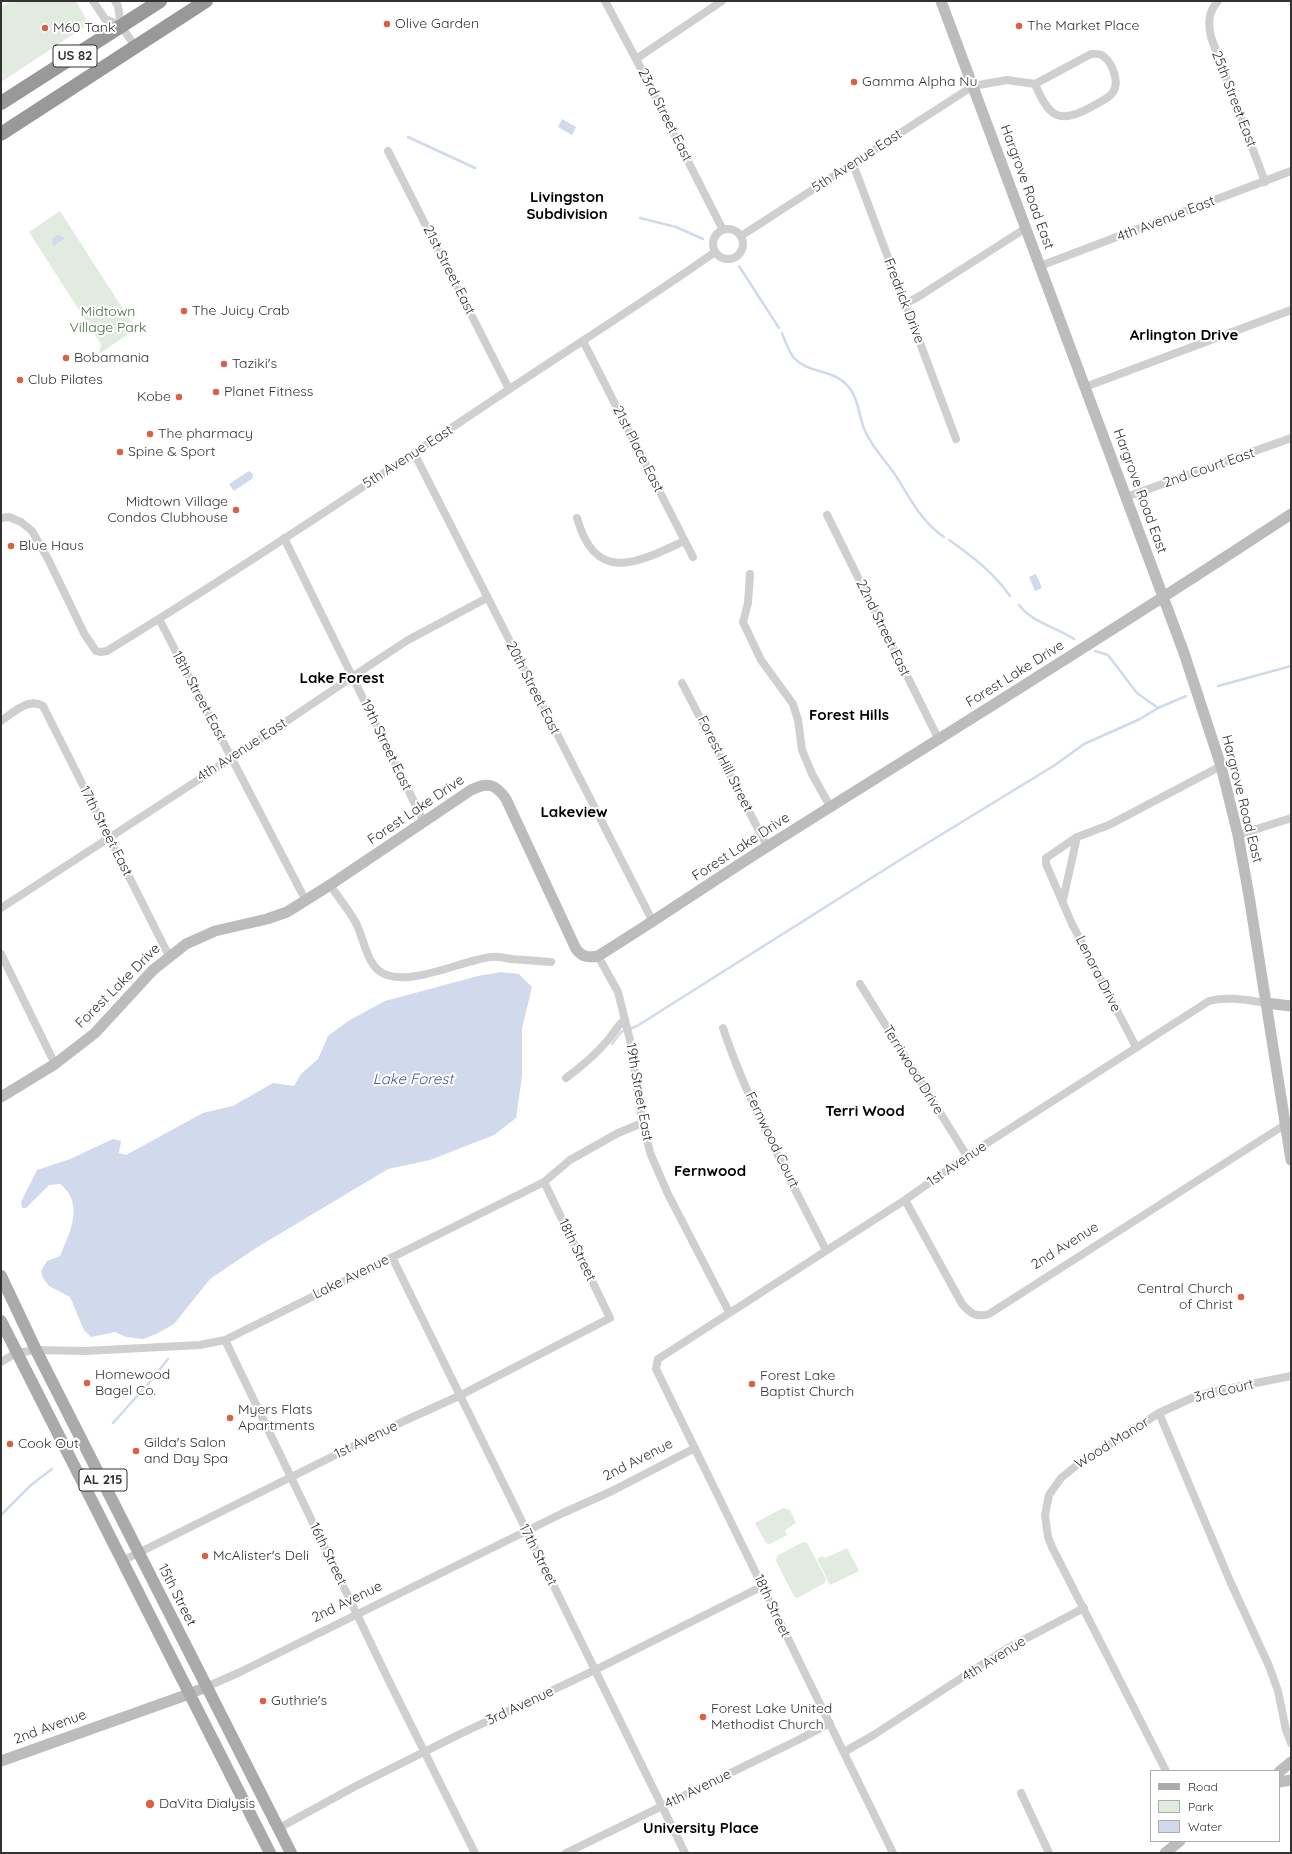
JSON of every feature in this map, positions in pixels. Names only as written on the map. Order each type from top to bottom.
[{"type":"highway","name":"US 82","points":[[1,104],[160,1]]},
{"type":"highway","name":"US 82","points":[[1,134],[206,1]]},
{"type":"main road","name":"AL 215","points":[[1,1276],[36,1350]]},
{"type":"main road","name":"AL 215","points":[[1,1321],[270,1853]]},
{"type":"main road","name":"15th Street","points":[[36,1350],[291,1853]]},
{"type":"street","points":[[93,1],[104,19],[121,26]]},
{"type":"street","points":[[115,1],[118,6],[121,26],[135,46]]},
{"type":"street","name":"23rd Street East","points":[[605,1],[723,230]]},
{"type":"street","points":[[636,59],[722,1]]},
{"type":"street","name":"Hargrove Road East","points":[[942,1],[1184,653],[1221,766],[1238,835],[1291,1160]]},
{"type":"street","name":"25th Street East","points":[[1218,1],[1209,16],[1211,37],[1265,182]]},
{"type":"street","points":[[973,86],[1007,80],[1035,84],[1092,54],[1102,54],[1110,61],[1116,82],[1114,92],[1106,98],[1068,118],[1058,116],[1049,110],[1035,84]]},
{"type":"street","name":"5th Avenue East","points":[[741,236],[973,86]]},
{"type":"street","name":"21st Street East","points":[[388,151],[510,389]]},
{"type":"street","name":"Fredrick Drive","points":[[853,164],[956,438]]},
{"type":"street","name":"4th Avenue East","points":[[1040,266],[1291,171]]},
{"type":"street","points":[[905,304],[1026,228]]},
{"type":"street","points":[[723,230],[732,230],[741,236],[743,247],[737,256],[727,259],[715,252],[713,242],[715,237],[723,230]]},
{"type":"street","name":"5th Avenue East","points":[[5,518],[21,522],[32,530],[48,559],[85,636],[96,651],[108,651],[414,453],[715,252]]},
{"type":"street","points":[[1086,388],[1291,310]]},
{"type":"street","name":"21st Place East","points":[[583,341],[693,557]]},
{"type":"street","name":"2nd Court East","points":[[1126,497],[1291,438]]},
{"type":"street","name":"20th Street East","points":[[414,453],[652,922]]},
{"type":"street","name":"Forest Lake Drive","points":[[1,1097],[56,1064],[95,1033],[152,970],[186,944],[215,931],[267,919],[287,912],[306,901],[471,790],[482,785],[493,786],[500,791],[576,949],[584,956],[591,958],[598,956],[767,846],[831,808],[939,740],[1291,514]]},
{"type":"street","name":"22nd Street East","points":[[827,515],[939,740]]},
{"type":"street","points":[[577,518],[582,535],[589,546],[596,554],[606,560],[627,564],[648,558],[684,541]]},
{"type":"street","name":"19th Street East","points":[[284,538],[424,822]]},
{"type":"street","points":[[750,574],[748,603],[743,622],[761,660],[793,704],[798,720],[802,750],[812,774],[831,808]]},
{"type":"street","name":"4th Avenue East","points":[[1,908],[232,758],[408,640],[487,598]]},
{"type":"street","name":"18th Street East","points":[[159,619],[306,901]]},
{"type":"street","name":"Forest Hill Street","points":[[682,682],[767,846]]},
{"type":"street","name":"17th Street East","points":[[1,721],[31,702],[38,703],[43,706],[169,956]]},
{"type":"street","name":"Lenora Drive","points":[[1136,1047],[1072,924],[1063,900],[1046,864],[1046,858],[1077,838],[1109,825],[1221,766]]},
{"type":"street","points":[[1238,835],[1291,818]]},
{"type":"street","points":[[1063,900],[1077,838]]},
{"type":"street","points":[[330,885],[355,922],[372,961],[378,969],[387,975],[398,977],[429,974],[490,957],[551,962]]},
{"type":"street","points":[[1,954],[56,1064]]},
{"type":"street","name":"19th Street East","points":[[598,956],[618,992],[626,1019],[642,1124],[655,1165],[729,1312]]},
{"type":"street","name":"Terriwood Drive","points":[[860,984],[967,1156]]},
{"type":"street","name":"1st Avenue","points":[[658,1359],[905,1200],[967,1156],[1209,1001],[1220,998],[1232,998],[1266,1003]]},
{"type":"street","points":[[1266,1003],[1291,1006]]},
{"type":"street","points":[[566,1078],[593,1056],[607,1041],[618,1025],[626,1019]]},
{"type":"street","name":"Fernwood Court","points":[[723,1028],[732,1056],[745,1086],[826,1250]]},
{"type":"street","name":"Lake Avenue","points":[[16,1353],[36,1350],[84,1351],[200,1345],[225,1340],[544,1182],[570,1160],[618,1133],[642,1124]]},
{"type":"street","name":"2nd Avenue","points":[[905,1200],[962,1304],[969,1312],[976,1316],[982,1316],[989,1314],[1286,1124]]},
{"type":"street","name":"18th Street","points":[[544,1182],[610,1318]]},
{"type":"street","name":"17th Street","points":[[392,1257],[685,1853]]},
{"type":"street","name":"1st Avenue","points":[[122,1561],[459,1396],[610,1318]]},
{"type":"street","name":"16th Street","points":[[225,1340],[474,1853]]},
{"type":"street","points":[[1,1362],[16,1353]]},
{"type":"street","name":"18th Street","points":[[658,1359],[656,1369],[893,1853]]},
{"type":"street","name":"3rd Court","points":[[1159,1413],[1194,1397],[1211,1392],[1291,1376]]},
{"type":"street","name":"Wood Manor","points":[[1165,1770],[1052,1547],[1048,1536],[1045,1515],[1049,1495],[1061,1478],[1073,1468],[1159,1413],[1228,1577],[1269,1666],[1278,1691],[1286,1730],[1291,1742]]},
{"type":"street","name":"2nd Avenue","points":[[1,1760],[189,1694],[238,1673],[526,1531],[612,1491],[695,1448]]},
{"type":"street","name":"3rd Avenue","points":[[278,1828],[327,1801],[424,1752],[595,1670],[763,1586]]},
{"type":"street","name":"4th Avenue","points":[[844,1752],[872,1736],[1006,1649],[1084,1608]]},
{"type":"street","name":"4th Avenue","points":[[566,1853],[830,1723]]},
{"type":"street","points":[[1280,1771],[1291,1762]]},
{"type":"street","points":[[1280,1782],[1291,1780]]},
{"type":"street","points":[[1021,1793],[1049,1853]]},
{"type":"street","points":[[1165,1853],[1179,1842]]},
{"type":"green space","points":[[11,1],[76,1],[89,24],[1,82],[1,7]]},
{"type":"green space","name":"Midtown Village Park","points":[[60,211],[132,323],[144,323],[99,354],[101,344],[29,232]]},
{"type":"green space","points":[[783,1508],[790,1510],[796,1523],[785,1530],[787,1535],[770,1544],[766,1543],[755,1523]]},
{"type":"green space","points":[[803,1542],[807,1543],[826,1579],[825,1583],[797,1598],[794,1596],[776,1561],[777,1556]]},
{"type":"green space","points":[[847,1548],[859,1571],[830,1585],[817,1559],[822,1556],[825,1558]]},
{"type":"water","points":[[562,119],[576,127],[572,135],[558,127]]},
{"type":"water","points":[[58,235],[64,237],[64,239],[53,246],[52,238]]},
{"type":"water","points":[[249,471],[254,475],[252,476],[253,478],[234,491],[229,484]]},
{"type":"water","points":[[1036,574],[1042,588],[1035,591],[1029,577]]},
{"type":"water","name":"Lake Forest","points":[[501,972],[519,974],[532,987],[522,1028],[522,1076],[516,1118],[494,1135],[430,1160],[388,1169],[256,1248],[210,1279],[174,1324],[143,1339],[126,1337],[115,1332],[91,1337],[84,1330],[70,1297],[49,1286],[43,1278],[41,1271],[47,1261],[60,1256],[71,1228],[74,1209],[68,1192],[60,1184],[49,1185],[26,1208],[22,1208],[21,1202],[37,1170],[70,1159],[113,1139],[121,1141],[119,1153],[126,1155],[203,1113],[233,1106],[273,1083],[294,1086],[301,1074],[318,1059],[328,1036],[348,1021],[385,1001],[478,976]]},
{"type":"waterway","points":[[408,137],[475,168]]},
{"type":"waterway","points":[[640,218],[676,227],[703,239]]},
{"type":"waterway","points":[[739,266],[779,328]]},
{"type":"waterway","points":[[782,333],[790,353],[800,363],[838,378],[851,390],[856,400],[865,431],[871,442],[894,473],[922,516],[944,537]]},
{"type":"waterway","points":[[949,540],[982,565],[1010,596]]},
{"type":"waterway","points":[[1019,605],[1037,620],[1074,639]]},
{"type":"waterway","points":[[1095,651],[1108,655],[1137,693],[1158,708]]},
{"type":"waterway","points":[[1218,686],[1291,666]]},
{"type":"waterway","points":[[612,1044],[621,1032],[637,1026],[903,858],[1055,765],[1084,744],[1140,719],[1158,708],[1186,696]]},
{"type":"waterway","points":[[113,1423],[168,1359]]},
{"type":"waterway","points":[[1,1515],[31,1485],[52,1469]]},
{"type":"place","name":"Olive Garden","points":[[387,24]]},
{"type":"place","name":"The Market Place","points":[[1019,26]]},
{"type":"place","name":"M60 Tank","points":[[45,28]]},
{"type":"place","name":"Gamma Alpha Nu","points":[[854,82]]},
{"type":"place","name":"The Juicy Crab","points":[[184,311]]},
{"type":"place","name":"Bobamania","points":[[66,358]]},
{"type":"place","name":"Taziki's","points":[[224,364]]},
{"type":"place","name":"Club Pilates","points":[[20,380]]},
{"type":"place","name":"Planet Fitness","points":[[216,392]]},
{"type":"place","name":"Kobe","points":[[179,397]]},
{"type":"place","name":"The pharmacy","points":[[150,434]]},
{"type":"place","name":"Spine & Sport","points":[[120,452]]},
{"type":"place","name":"Midtown Village Condos Clubhouse","points":[[236,510]]},
{"type":"place","name":"Blue Haus","points":[[11,546]]},
{"type":"place","name":"Central Church of Christ","points":[[1241,1297]]},
{"type":"place","name":"Homewood Bagel Co.","points":[[87,1383]]},
{"type":"place","name":"Forest Lake Baptist Church","points":[[752,1384]]},
{"type":"place","name":"Myers Flats Apartments","points":[[230,1418]]},
{"type":"place","name":"Cook Out","points":[[10,1444]]},
{"type":"place","name":"Gilda's Salon and Day Spa","points":[[136,1451]]},
{"type":"place","name":"McAlister's Deli","points":[[205,1556]]},
{"type":"place","name":"Guthrie's","points":[[263,1701]]},
{"type":"place","name":"Forest Lake United Methodist Church","points":[[703,1717]]},
{"type":"place","name":"DaVita Dialysis","points":[[150,1804]]},
{"type":"district","name":"Livingston Subdivision","points":[[567,206]]},
{"type":"district","name":"Arlington Drive","points":[[1184,335]]},
{"type":"district","name":"Lake Forest","points":[[342,678]]},
{"type":"district","name":"Forest Hills","points":[[849,715]]},
{"type":"district","name":"Lakeview","points":[[574,812]]},
{"type":"district","name":"Terri Wood","points":[[865,1111]]},
{"type":"district","name":"Fernwood","points":[[710,1171]]},
{"type":"district","name":"University Place","points":[[701,1828]]}]
